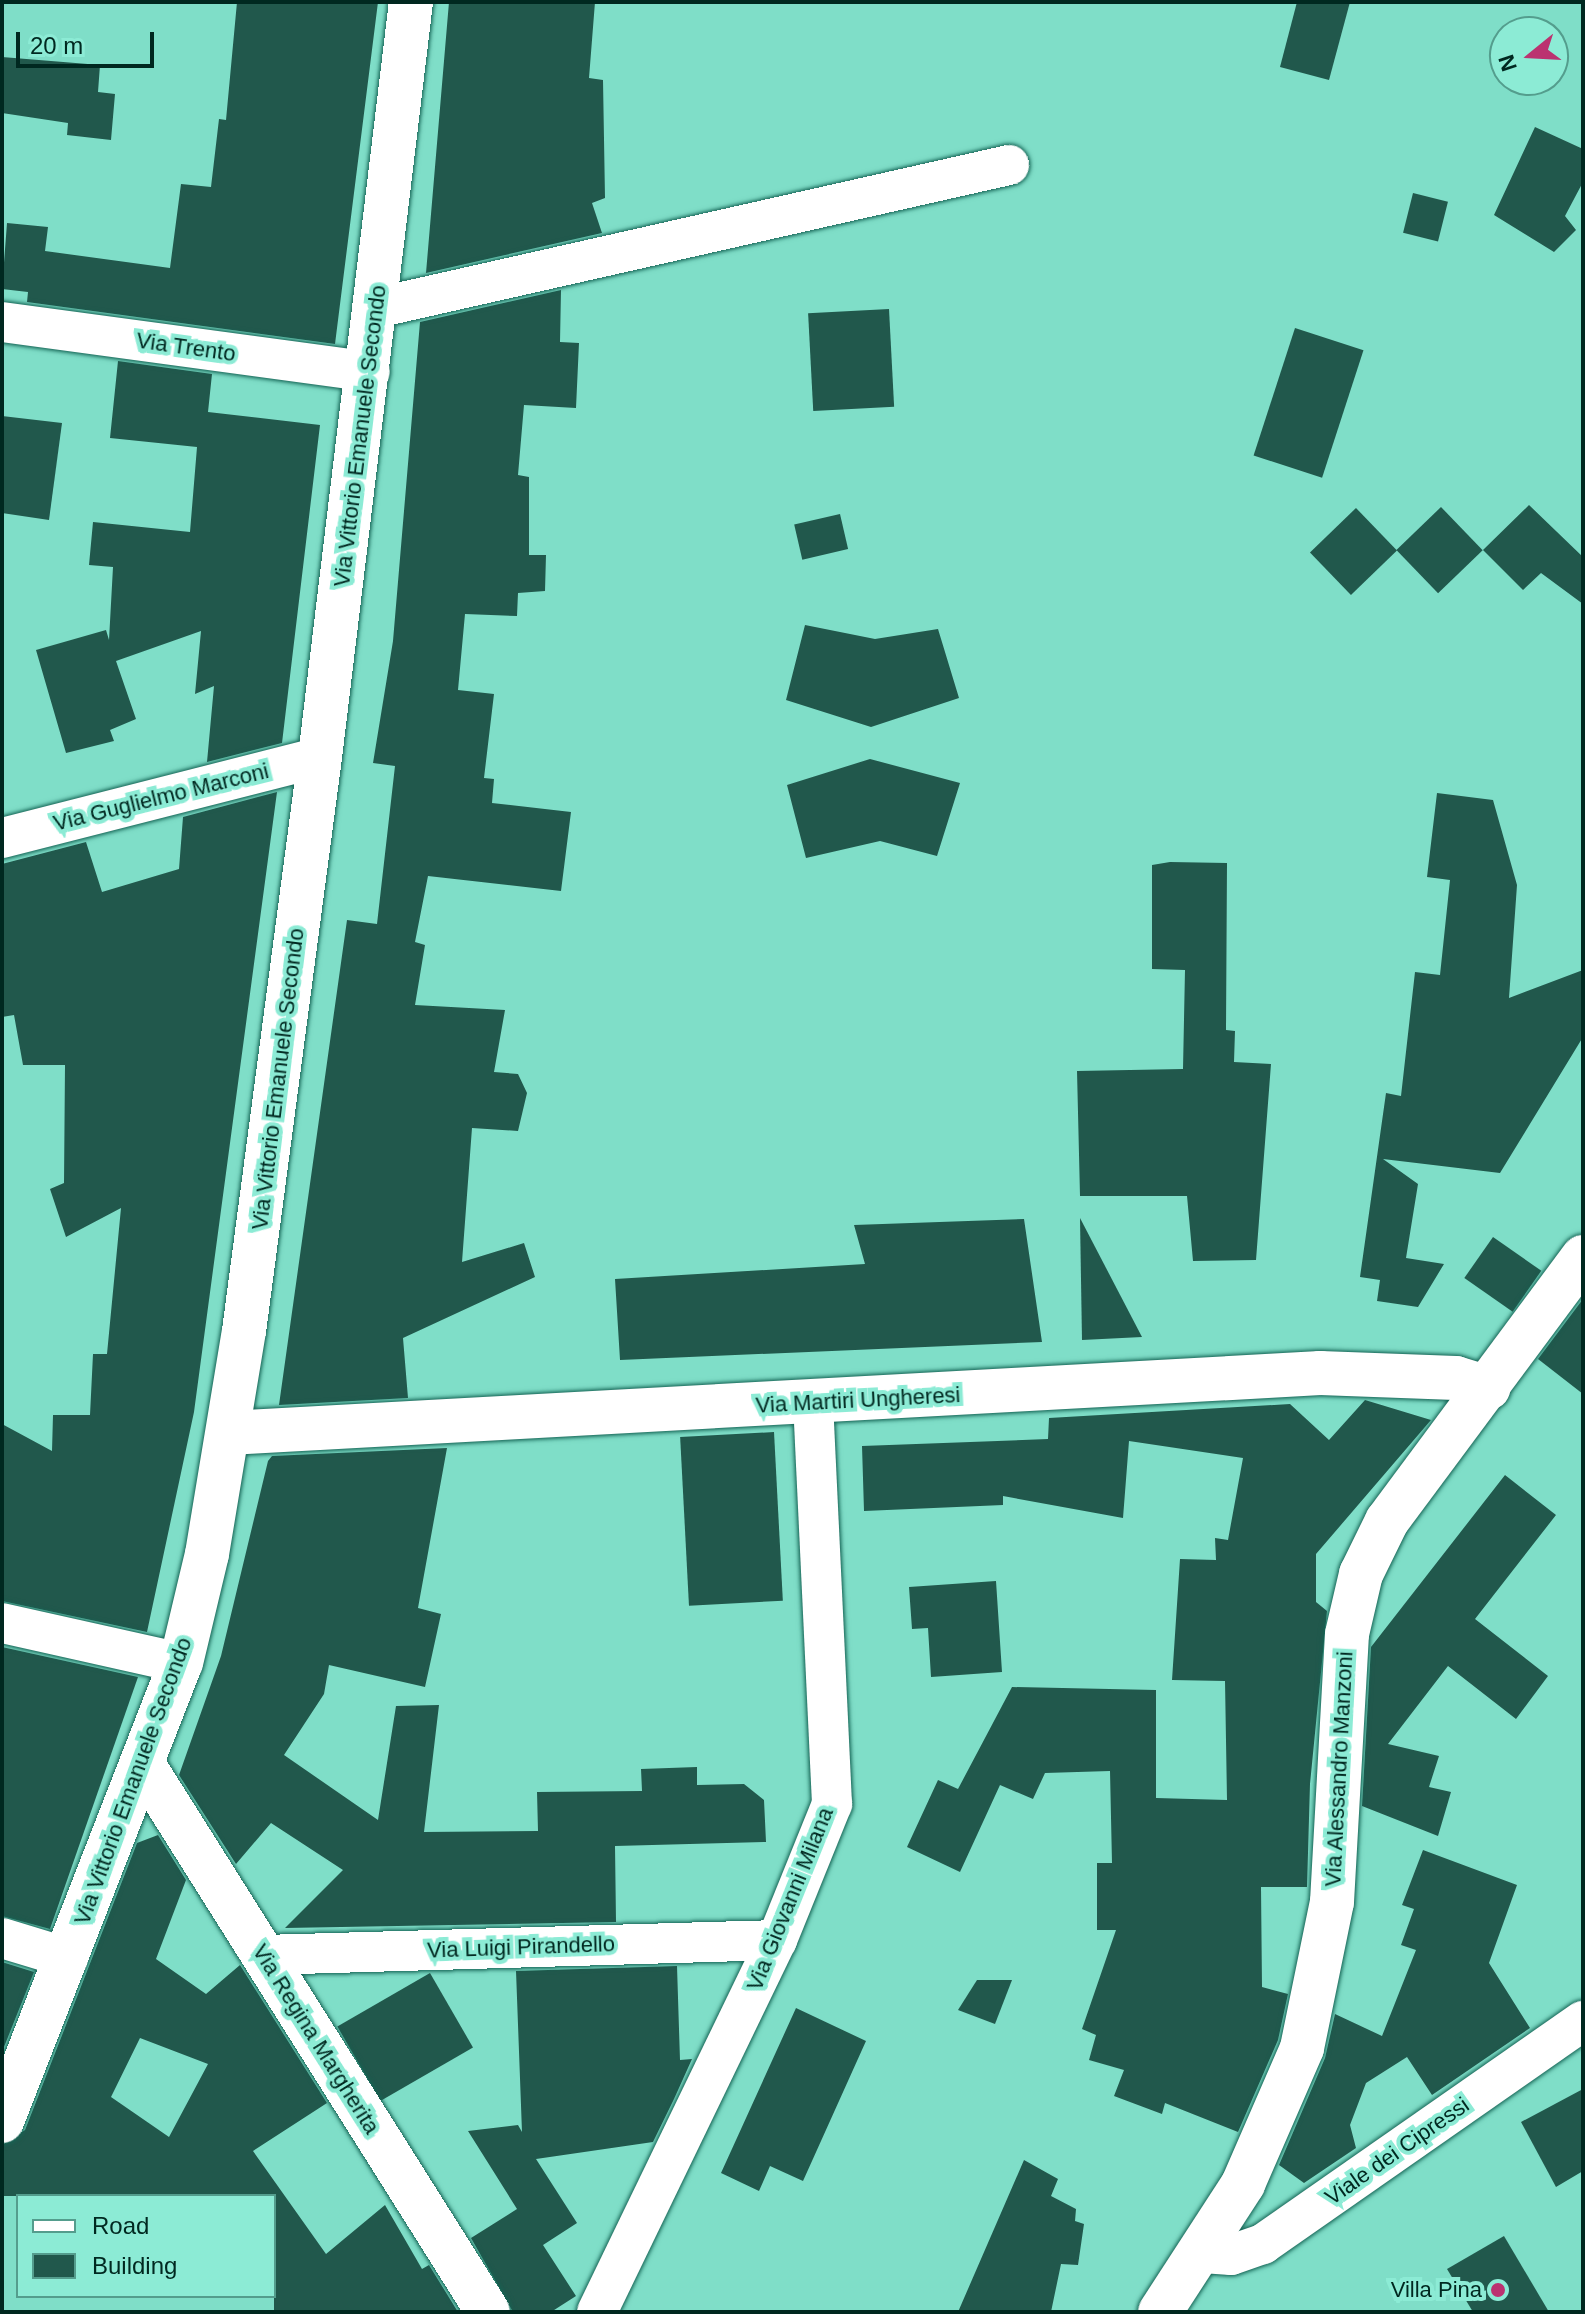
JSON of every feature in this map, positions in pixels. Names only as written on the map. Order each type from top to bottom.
[{"type":"street","name":"Via Vittorio Emanuele Secondo","points":[[2,2121],[144,1766],[181,1663],[228,1433],[370,372],[411,2]]},
{"type":"street","points":[[376,308],[1009,165]]},
{"type":"street","name":"Via Trento","points":[[2,322],[370,372]]},
{"type":"street","name":"Via Guglielmo Marconi","points":[[2,838],[320,757]]},
{"type":"street","name":"Via Alessandro Manzoni","points":[[1160,2312],[1203,2253],[1277,2116],[1320,1978],[1332,1902],[1347,1634],[1361,1574],[1387,1521],[1583,1257]]},
{"type":"street","name":"Via Martiri Ungheresi","points":[[228,1433],[1320,1373],[1456,1378],[1488,1388]]},
{"type":"street","name":"Via Giovanni Milana","points":[[597,2312],[777,1940],[832,1804],[813,1403]]},
{"type":"street","points":[[2,1623],[181,1663]]},
{"type":"street","name":"Via Regina Margherita","points":[[144,1766],[488,2312]]},
{"type":"street","points":[[2,1938],[68,1958]]},
{"type":"street","name":"Via Luigi Pirandello","points":[[264,1955],[777,1940]]},
{"type":"street","name":"Viale dei Cipressi","points":[[1203,2253],[1231,2255],[1263,2244],[1583,2021]]},
{"type":"building","points":[[237,2],[378,2],[335,344],[27,302],[28,292],[2,289],[7,223],[48,227],[45,251],[170,268],[181,184],[211,187],[219,119],[226,120]]},
{"type":"building","points":[[449,2],[595,2],[589,78],[603,80],[605,198],[592,203],[602,233],[426,273]]},
{"type":"building","points":[[1297,2],[1350,2],[1329,80],[1280,67]]},
{"type":"building","points":[[2,57],[100,65],[98,92],[115,94],[111,140],[67,135],[68,123],[2,113]]},
{"type":"building","points":[[1535,127],[1583,149],[1583,182],[1565,216],[1576,230],[1554,252],[1494,215]]},
{"type":"building","points":[[1413,193],[1448,202],[1438,241],[1403,233]]},
{"type":"building","points":[[561,290],[560,342],[579,343],[576,408],[524,405],[518,475],[529,477],[529,555],[546,555],[545,591],[518,593],[517,616],[465,614],[458,690],[494,694],[484,778],[494,779],[492,803],[571,812],[561,891],[428,876],[415,942],[425,945],[415,1005],[505,1010],[494,1072],[518,1074],[527,1093],[518,1131],[472,1128],[462,1262],[524,1243],[535,1277],[403,1338],[408,1398],[279,1405],[347,920],[377,924],[395,766],[373,763],[393,641],[420,322]]},
{"type":"building","points":[[889,309],[894,407],[813,411],[808,313]]},
{"type":"building","points":[[1295,328],[1363,350],[1322,478],[1254,455]]},
{"type":"building","points":[[118,361],[212,374],[208,412],[320,425],[282,743],[207,762],[214,686],[195,694],[201,631],[116,661],[136,719],[110,730],[114,741],[66,753],[36,650],[106,630],[109,640],[113,567],[89,565],[93,522],[190,532],[197,447],[110,438]]},
{"type":"building","points":[[2,416],[62,423],[49,520],[2,513]]},
{"type":"building","points":[[1529,505],[1583,557],[1583,604],[1541,573],[1523,590],[1483,550]]},
{"type":"building","points":[[1441,507],[1483,550],[1438,593],[1396,550]]},
{"type":"building","points":[[1356,508],[1397,550],[1351,595],[1310,552]]},
{"type":"building","points":[[840,514],[848,549],[802,560],[794,525]]},
{"type":"building","points":[[805,625],[875,639],[938,629],[959,698],[871,727],[786,700]]},
{"type":"building","points":[[870,759],[960,783],[937,856],[880,841],[806,858],[787,785]]},
{"type":"building","points":[[277,792],[194,1412],[147,1632],[2,1601],[2,1424],[52,1451],[53,1415],[90,1415],[93,1354],[107,1354],[121,1208],[66,1237],[50,1189],[64,1183],[65,1065],[23,1065],[14,1015],[2,1017],[2,864],[86,842],[102,892],[179,869],[183,817]]},
{"type":"building","points":[[1437,793],[1493,800],[1517,885],[1509,998],[1583,970],[1583,1037],[1500,1173],[1383,1159],[1418,1184],[1406,1258],[1444,1264],[1418,1307],[1377,1301],[1380,1280],[1360,1277],[1386,1093],[1401,1096],[1415,972],[1440,975],[1450,880],[1427,877]]},
{"type":"building","points":[[1170,862],[1227,863],[1226,1030],[1235,1031],[1234,1062],[1271,1064],[1256,1260],[1193,1261],[1187,1196],[1080,1196],[1077,1071],[1183,1069],[1185,970],[1152,969],[1152,865]]},
{"type":"building","points":[[1080,1218],[1142,1337],[1082,1340]]},
{"type":"building","points":[[1024,1219],[1042,1342],[620,1360],[615,1279],[865,1264],[854,1225]]},
{"type":"building","points":[[1493,1237],[1541,1271],[1513,1312],[1464,1278]]},
{"type":"building","points":[[1583,1299],[1583,1394],[1538,1359]]},
{"type":"building","points":[[1365,1400],[1431,1420],[1316,1554],[1316,1602],[1327,1611],[1310,1784],[1307,1887],[1261,1887],[1262,1987],[1288,1994],[1278,2040],[1238,2132],[1165,2103],[1162,2114],[1114,2096],[1124,2070],[1089,2060],[1096,2035],[1082,2029],[1116,1930],[1097,1930],[1097,1863],[1112,1863],[1110,1771],[1045,1773],[1033,1799],[1000,1785],[960,1872],[907,1847],[938,1780],[958,1789],[1012,1687],[1156,1690],[1156,1798],[1227,1800],[1225,1681],[1172,1680],[1180,1559],[1216,1560],[1215,1538],[1228,1540],[1243,1458],[1129,1441],[1123,1518],[1003,1496],[1003,1505],[864,1511],[862,1446],[1048,1439],[1049,1418],[1290,1404],[1329,1440]]},
{"type":"building","points":[[774,1432],[783,1601],[689,1606],[680,1437]]},
{"type":"building","points":[[447,1448],[418,1608],[441,1614],[425,1687],[329,1665],[324,1694],[284,1755],[378,1820],[396,1706],[439,1705],[424,1832],[538,1831],[537,1792],[642,1791],[641,1769],[697,1767],[697,1785],[744,1784],[764,1800],[766,1842],[615,1846],[616,1922],[285,1928],[343,1870],[271,1823],[236,1864],[179,1775],[221,1656],[268,1461],[272,1456]]},
{"type":"building","points":[[1505,1475],[1556,1515],[1475,1619],[1548,1676],[1516,1719],[1448,1666],[1388,1744],[1439,1756],[1429,1787],[1451,1792],[1438,1836],[1362,1806],[1371,1647]]},
{"type":"building","points":[[996,1581],[1002,1672],[931,1677],[928,1628],[912,1629],[909,1587]]},
{"type":"building","points":[[2,1647],[138,1677],[50,1929],[2,1916]]},
{"type":"building","points":[[158,1835],[186,1880],[156,1959],[206,1994],[240,1965],[327,2103],[253,2151],[326,2254],[385,2205],[422,2269],[429,2265],[458,2312],[274,2312],[276,2194],[2,2196],[2,2145],[25,2130],[137,1843]],"holes":[[[140,2038],[208,2064],[169,2137],[111,2097]]]},
{"type":"building","points":[[1423,1850],[1517,1885],[1489,1963],[1530,2028],[1432,2095],[1407,2057],[1366,2083],[1350,2125],[1356,2148],[1304,2183],[1279,2165],[1325,2058],[1335,2014],[1382,2036],[1416,1950],[1401,1945],[1414,1909],[1402,1905]]},
{"type":"building","points":[[2,1962],[34,1972],[2,2052]]},
{"type":"building","points":[[677,1966],[680,2060],[692,2059],[674,2099],[653,2142],[536,2159],[577,2223],[543,2245],[576,2296],[551,2312],[513,2312],[471,2238],[517,2209],[468,2131],[518,2125],[522,2132],[516,1971]]},
{"type":"building","points":[[430,1973],[473,2047],[380,2101],[337,2026]]},
{"type":"building","points":[[977,1980],[1012,1980],[995,2024],[958,2010]]},
{"type":"building","points":[[796,2008],[866,2041],[803,2181],[770,2166],[759,2191],[721,2173]]},
{"type":"building","points":[[1583,2089],[1583,2171],[1556,2187],[1521,2122]]},
{"type":"building","points":[[1024,2160],[1058,2179],[1051,2196],[1076,2209],[1075,2221],[1084,2224],[1078,2265],[1061,2264],[1051,2312],[958,2312]]},
{"type":"building","name":"Villa Pina","points":[[1504,2236],[1549,2312],[1473,2312],[1447,2269]]},
{"type":"place","name":"Villa Pina","points":[[1498,2290]]}]
